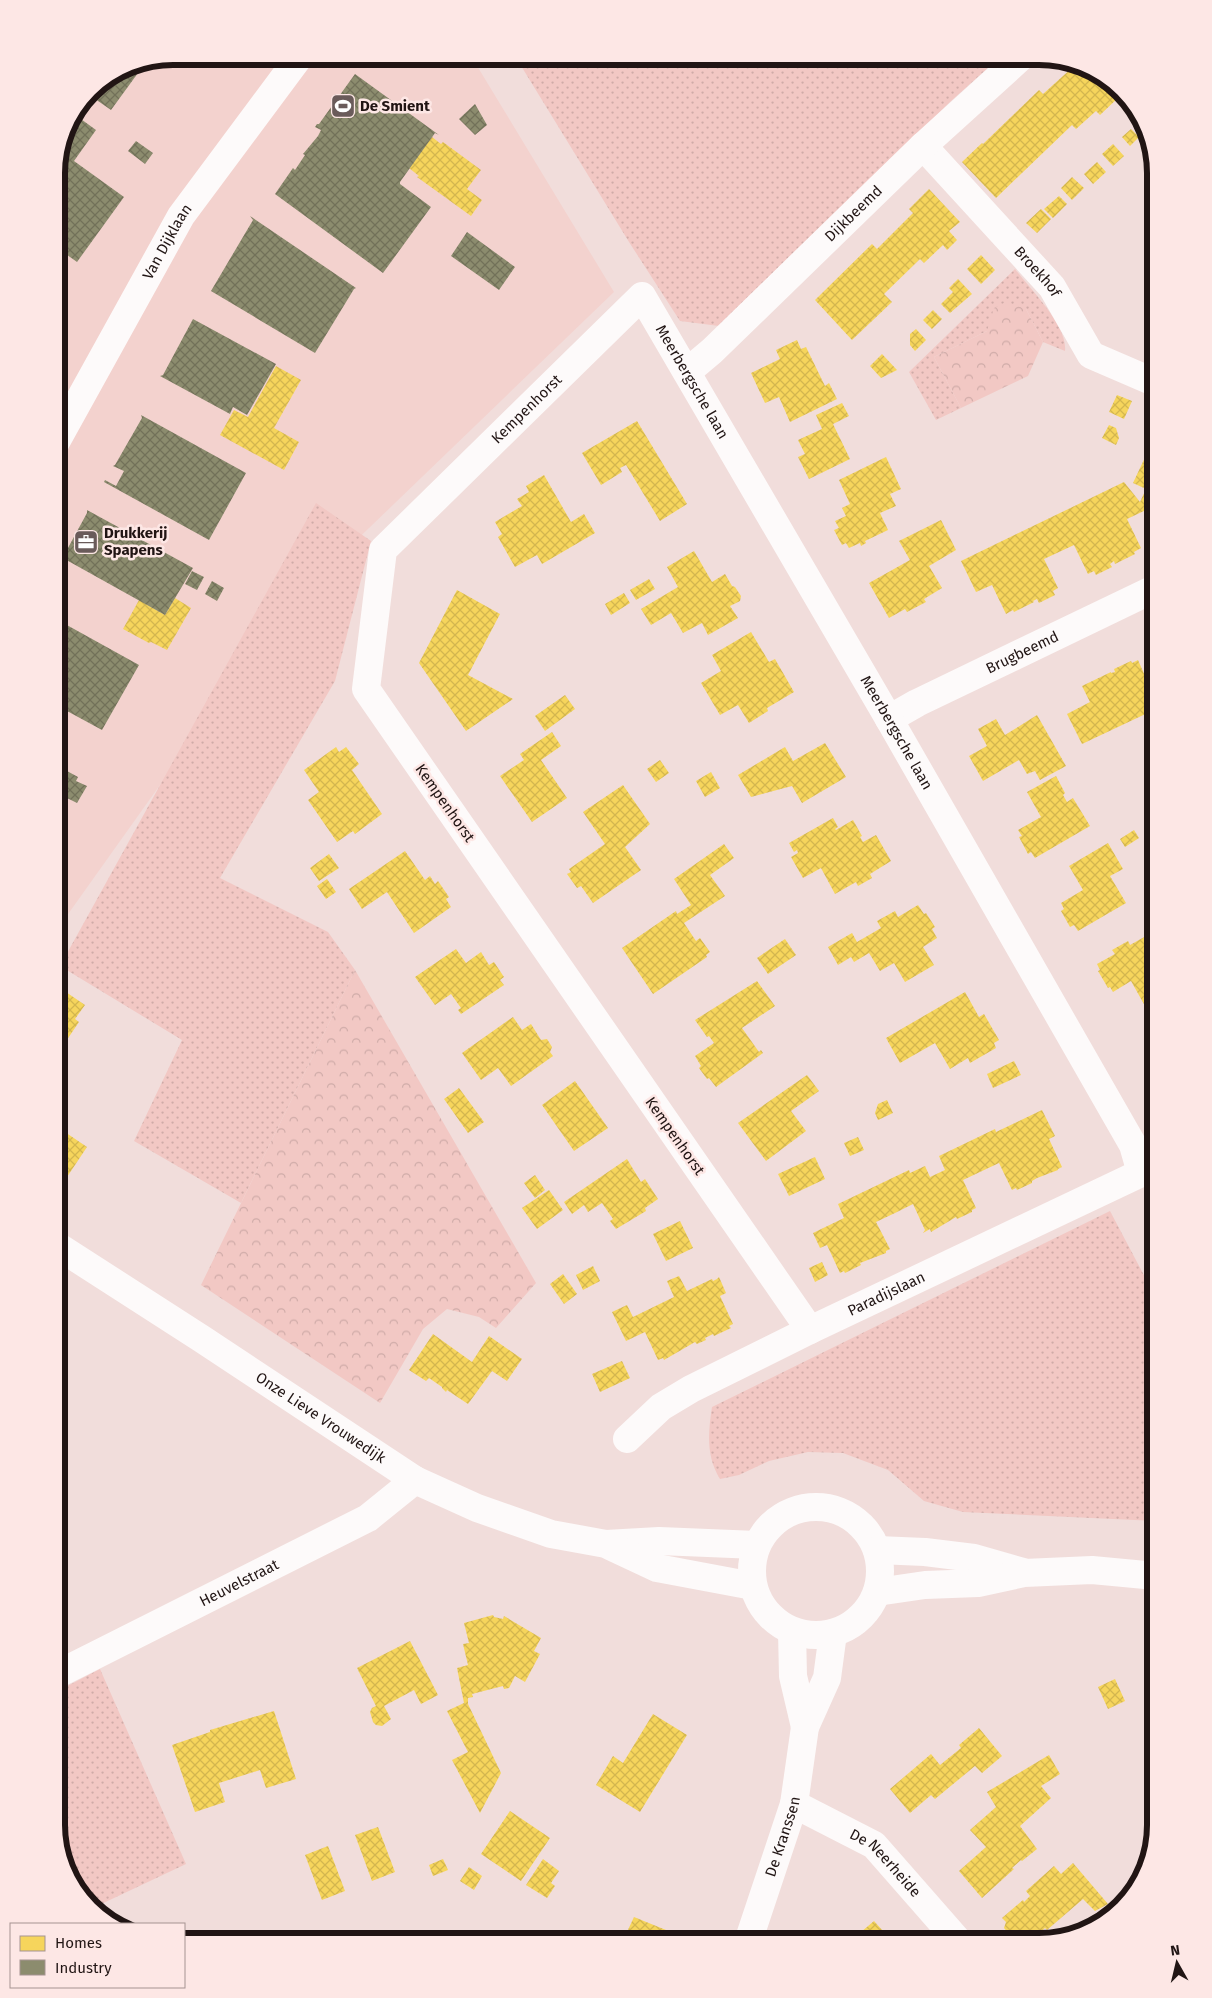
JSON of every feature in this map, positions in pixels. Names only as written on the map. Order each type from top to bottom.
[{"type":"street","name":"Van Dijklaan","points":[[65,426],[181,216],[293,65]]},
{"type":"street","name":"Dijkbeemd","points":[[687,372],[712,351],[923,146],[1011,65]]},
{"type":"street","name":"Broekhof","points":[[923,146],[1052,287],[1091,355],[1147,379]]},
{"type":"street","name":"Meerbergsche laan","points":[[642,296],[889,719],[1147,1168]]},
{"type":"street","name":"Kempenhorst","points":[[642,296],[383,550],[366,689],[810,1330]]},
{"type":"street","name":"Brugbeemd","points":[[889,719],[917,703],[1147,592]]},
{"type":"street","name":"Paradijslaan","points":[[627,1439],[661,1407],[691,1389],[810,1330],[1147,1170]]},
{"type":"street","name":"Onze Lieve Vrouwedijk","points":[[65,1251],[414,1480],[477,1508],[551,1534],[606,1544],[659,1541],[757,1545]]},
{"type":"street","name":"Heuvelstraat","points":[[65,1670],[368,1518],[414,1480]]},
{"type":"street","points":[[808,1507],[830,1508],[851,1516],[867,1531],[877,1550],[881,1572],[877,1592],[862,1615],[852,1624],[833,1633],[812,1636],[792,1631],[775,1620],[762,1605],[754,1586],[752,1566],[757,1545],[770,1527],[787,1513],[808,1507]]},
{"type":"street","name":"Onze Lieve Vrouwedijk","points":[[606,1544],[657,1568],[754,1586]]},
{"type":"street","points":[[877,1550],[925,1552],[974,1558],[1024,1573]]},
{"type":"street","points":[[877,1592],[925,1585],[978,1583],[1024,1573],[1092,1570],[1147,1575]]},
{"type":"street","name":"De Kranssen","points":[[792,1631],[793,1676],[805,1727]]},
{"type":"street","name":"De Kranssen","points":[[751,1933],[794,1804],[805,1727],[826,1678],[833,1633]]},
{"type":"street","name":"De Neerheide","points":[[794,1804],[874,1845],[951,1933]]},
{"type":"shaded area","points":[[173,65],[476,65],[614,292],[286,608],[65,918],[65,166],[69,145],[76,125],[87,107],[113,83],[125,76],[152,67]]},
{"type":"green space","points":[[521,65],[991,65],[951,101],[719,326],[680,321],[629,242]]},
{"type":"green space","points":[[1015,269],[1047,308],[1061,330],[1065,351],[1043,342],[1026,309],[934,357],[961,408],[936,420],[909,372]]},
{"type":"green space","points":[[1006,302],[1026,309],[1043,342],[1028,376],[961,408],[934,357],[987,331],[994,308]]},
{"type":"green space","points":[[316,503],[371,541],[335,681],[220,878],[328,932],[355,970],[241,1203],[134,1141],[182,1040],[65,969],[65,957]]},
{"type":"green space","points":[[355,970],[536,1283],[496,1328],[479,1317],[447,1309],[423,1329],[380,1403],[201,1285]]},
{"type":"green space","points":[[1110,1211],[1147,1281],[1147,1521],[963,1512],[924,1501],[888,1470],[843,1453],[808,1452],[769,1461],[739,1475],[720,1479],[712,1462],[709,1444],[712,1407]]},
{"type":"green space","points":[[100,1669],[186,1864],[100,1904],[83,1885],[76,1873],[67,1846],[65,1832],[65,1687]]},
{"type":"building: Homes","points":[[1070,70],[1099,83],[1117,99],[1100,115],[1096,111],[1076,129],[1072,125],[996,198],[962,162],[1039,90],[1043,94]]},
{"type":"building: Homes","points":[[1131,129],[1139,137],[1130,146],[1122,137]]},
{"type":"building: Homes","points":[[432,137],[441,144],[443,142],[481,170],[467,189],[482,200],[471,216],[417,177],[419,176],[409,168]]},
{"type":"building: Homes","points":[[1113,144],[1124,156],[1113,166],[1102,154]]},
{"type":"building: Homes","points":[[1097,162],[1106,172],[1093,184],[1084,174]]},
{"type":"building: Homes","points":[[1072,177],[1084,188],[1072,200],[1061,188]]},
{"type":"building: Homes","points":[[929,189],[960,222],[949,231],[957,240],[947,250],[943,245],[924,263],[920,259],[884,294],[892,302],[852,340],[815,300],[872,244],[877,249],[913,213],[909,209]]},
{"type":"building: Homes","points":[[1059,196],[1067,204],[1053,218],[1044,209]]},
{"type":"building: Homes","points":[[1041,209],[1051,219],[1037,233],[1026,223]]},
{"type":"building: Homes","points":[[981,255],[995,270],[981,284],[967,269]]},
{"type":"building: Homes","points":[[958,279],[972,294],[950,313],[941,304],[953,292],[949,288]]},
{"type":"building: Homes","points":[[933,310],[942,319],[932,329],[923,320]]},
{"type":"building: Homes","points":[[916,329],[926,340],[915,351],[910,345],[910,334]]},
{"type":"building: Homes","points":[[797,340],[801,349],[806,347],[825,386],[829,383],[837,399],[790,422],[779,397],[765,403],[751,373],[780,359],[776,350]]},
{"type":"building: Homes","points":[[882,354],[897,370],[881,378],[870,366]]},
{"type":"building: Homes","points":[[276,366],[301,380],[274,428],[299,442],[284,470],[220,435],[234,410],[248,417]]},
{"type":"building: Homes","points":[[1117,395],[1132,401],[1124,419],[1109,412]]},
{"type":"building: Homes","points":[[842,403],[849,416],[833,424],[850,459],[809,479],[798,457],[805,454],[798,440],[822,429],[816,415]]},
{"type":"building: Homes","points":[[637,421],[687,504],[660,521],[626,465],[620,468],[622,472],[601,485],[582,453]]},
{"type":"building: Homes","points":[[1109,425],[1116,428],[1119,438],[1116,445],[1102,438]]},
{"type":"building: Homes","points":[[1147,453],[1147,511],[1127,519],[1141,548],[1134,552],[1135,554],[1115,564],[1114,561],[1110,564],[1112,567],[1096,575],[1094,571],[1088,574],[1074,545],[1044,559],[1058,588],[1053,591],[1055,595],[1039,603],[1037,599],[1014,612],[1013,610],[1006,614],[992,585],[976,592],[961,561],[1124,482],[1140,502],[1146,489],[1133,483]]},
{"type":"building: Homes","points":[[886,457],[901,489],[890,494],[896,506],[880,513],[888,530],[865,541],[866,543],[861,546],[860,543],[849,548],[846,543],[842,545],[834,530],[839,528],[835,521],[846,516],[842,508],[850,504],[839,480]]},
{"type":"building: Homes","points":[[544,475],[571,522],[584,514],[595,533],[542,564],[537,555],[515,567],[498,537],[502,534],[495,522],[522,506],[517,499],[529,492],[526,486]]},
{"type":"building: Homes","points":[[941,520],[956,550],[929,566],[942,588],[924,599],[926,602],[907,612],[905,609],[889,618],[869,583],[910,560],[899,541]]},
{"type":"building: Homes","points":[[694,551],[712,582],[725,574],[741,596],[740,601],[730,606],[738,618],[708,635],[702,623],[683,633],[671,613],[651,625],[641,609],[678,587],[667,567]]},
{"type":"building: Homes","points":[[649,579],[655,589],[636,600],[630,590]]},
{"type":"building: Homes","points":[[457,590],[500,614],[468,675],[513,699],[466,731],[419,663]]},
{"type":"building: Homes","points":[[624,593],[630,603],[611,615],[605,604]]},
{"type":"building: Homes","points":[[175,598],[191,608],[167,650],[123,629],[139,600],[165,615]]},
{"type":"building: Homes","points":[[751,632],[769,662],[775,659],[794,692],[767,708],[768,711],[749,723],[738,705],[720,715],[701,683],[721,671],[712,655]]},
{"type":"building: Homes","points":[[1138,660],[1145,676],[1147,675],[1147,713],[1082,744],[1067,714],[1090,702],[1082,686],[1111,672],[1115,672],[1114,669],[1131,661],[1132,663]]},
{"type":"building: Homes","points":[[565,695],[575,709],[545,731],[535,716]]},
{"type":"building: Homes","points":[[1037,715],[1066,766],[1040,780],[1035,771],[1027,774],[1019,760],[983,781],[969,756],[987,746],[978,729],[996,719],[1005,735]]},
{"type":"building: Homes","points":[[552,732],[561,746],[541,760],[567,798],[532,822],[500,776],[524,760],[520,754]]},
{"type":"building: Homes","points":[[825,743],[846,777],[802,803],[792,786],[751,797],[738,775],[785,747],[793,761]]},
{"type":"building: Homes","points":[[336,747],[339,752],[346,747],[359,764],[352,770],[382,814],[355,834],[353,831],[337,842],[308,800],[319,792],[304,770]]},
{"type":"building: Homes","points":[[660,760],[669,773],[656,782],[647,769]]},
{"type":"building: Homes","points":[[711,772],[720,788],[705,797],[696,781]]},
{"type":"building: Homes","points":[[1056,776],[1065,793],[1063,795],[1067,802],[1073,798],[1090,826],[1035,858],[1031,852],[1028,854],[1019,837],[1022,836],[1018,830],[1041,817],[1027,792]]},
{"type":"building: Homes","points":[[623,785],[650,824],[625,847],[641,870],[593,903],[581,886],[577,888],[567,874],[571,872],[569,869],[605,844],[583,812]]},
{"type":"building: Homes","points":[[833,818],[838,827],[836,830],[853,820],[862,836],[860,837],[863,842],[876,835],[891,861],[870,874],[872,878],[858,886],[856,882],[835,894],[821,868],[803,878],[791,857],[798,853],[797,850],[794,852],[789,843]]},
{"type":"building: Homes","points":[[1134,830],[1139,838],[1125,847],[1120,839]]},
{"type":"building: Homes","points":[[1108,843],[1123,869],[1110,876],[1126,903],[1078,931],[1074,925],[1070,927],[1061,911],[1064,909],[1061,903],[1083,890],[1069,866]]},
{"type":"building: Homes","points":[[724,844],[734,858],[710,875],[725,896],[684,923],[696,941],[700,938],[710,952],[706,955],[707,957],[653,994],[622,948],[676,911],[677,914],[691,905],[674,879]]},
{"type":"building: Homes","points":[[405,851],[425,880],[430,876],[435,884],[438,881],[449,897],[446,899],[451,907],[414,933],[387,892],[362,909],[349,889]]},
{"type":"building: Homes","points":[[329,854],[339,868],[319,881],[310,868]]},
{"type":"building: Homes","points":[[327,879],[336,892],[326,899],[317,886]]},
{"type":"building: Homes","points":[[918,905],[935,927],[932,929],[937,938],[923,947],[934,965],[905,982],[894,963],[880,971],[869,953],[854,962],[851,957],[838,965],[828,947],[852,933],[857,942],[881,928],[877,921],[895,911],[898,917]]},
{"type":"building: Homes","points":[[1146,936],[1147,938],[1147,1005],[1145,1006],[1131,981],[1113,992],[1110,987],[1108,988],[1098,971],[1100,970],[1097,964],[1115,954],[1112,950],[1128,941],[1130,945]]},
{"type":"building: Homes","points":[[785,939],[796,955],[768,974],[757,958]]},
{"type":"building: Homes","points":[[456,949],[466,963],[481,952],[489,965],[494,962],[504,977],[500,980],[504,985],[461,1014],[458,1010],[461,1008],[451,994],[435,1005],[415,977]]},
{"type":"building: Homes","points":[[757,981],[775,1006],[742,1028],[759,1052],[761,1050],[763,1053],[716,1087],[699,1068],[701,1066],[695,1056],[714,1043],[709,1036],[707,1037],[695,1020]]},
{"type":"building: Homes","points":[[65,991],[85,1005],[75,1019],[79,1022],[65,1043]]},
{"type":"building: Homes","points":[[965,992],[979,1017],[984,1014],[999,1040],[994,1043],[996,1048],[970,1063],[968,1058],[950,1069],[935,1043],[900,1063],[886,1038]]},
{"type":"building: Homes","points":[[513,1017],[522,1030],[531,1024],[541,1040],[547,1039],[552,1047],[550,1052],[553,1056],[511,1086],[498,1068],[481,1080],[462,1053]]},
{"type":"building: Homes","points":[[1014,1061],[1021,1075],[993,1088],[987,1074]]},
{"type":"building: Homes","points":[[807,1075],[819,1091],[791,1111],[806,1131],[766,1161],[738,1123]]},
{"type":"building: Homes","points":[[575,1081],[608,1128],[574,1151],[542,1105]]},
{"type":"building: Homes","points":[[459,1088],[484,1122],[468,1133],[444,1099]]},
{"type":"building: Homes","points":[[887,1100],[893,1113],[878,1120],[875,1113],[878,1104]]},
{"type":"building: Homes","points":[[1042,1110],[1055,1136],[1049,1139],[1062,1167],[1058,1170],[1037,1178],[1032,1183],[1017,1190],[1016,1188],[1012,1190],[999,1163],[963,1180],[976,1208],[972,1212],[957,1219],[956,1217],[931,1232],[930,1229],[923,1233],[925,1230],[913,1204],[876,1222],[890,1249],[886,1253],[860,1263],[861,1265],[845,1273],[844,1271],[840,1273],[827,1245],[820,1248],[813,1233],[844,1218],[838,1204],[909,1170],[910,1173],[925,1166],[930,1177],[945,1170],[939,1156],[995,1129],[996,1132]]},
{"type":"building: Homes","points":[[65,1132],[87,1147],[67,1177],[65,1176]]},
{"type":"building: Homes","points":[[858,1137],[864,1150],[850,1156],[844,1143]]},
{"type":"building: Homes","points":[[815,1157],[825,1179],[789,1196],[778,1174]]},
{"type":"building: Homes","points":[[627,1159],[641,1182],[645,1179],[658,1199],[645,1208],[646,1211],[616,1229],[610,1221],[613,1219],[602,1203],[588,1212],[584,1205],[572,1214],[564,1202]]},
{"type":"building: Homes","points":[[535,1175],[545,1190],[535,1198],[524,1183]]},
{"type":"building: Homes","points":[[549,1190],[563,1210],[537,1229],[522,1208]]},
{"type":"building: Homes","points":[[680,1221],[693,1248],[666,1261],[653,1234]]},
{"type":"building: Homes","points":[[822,1262],[828,1275],[815,1282],[809,1268]]},
{"type":"building: Homes","points":[[593,1266],[600,1281],[583,1290],[576,1275]]},
{"type":"building: Homes","points":[[563,1274],[577,1294],[564,1304],[550,1284]]},
{"type":"building: Homes","points":[[679,1276],[687,1291],[719,1277],[726,1293],[720,1296],[733,1324],[729,1326],[731,1328],[714,1336],[713,1334],[705,1338],[706,1340],[697,1344],[695,1342],[664,1360],[663,1358],[658,1360],[645,1332],[626,1341],[612,1312],[627,1305],[633,1317],[674,1297],[667,1281]]},
{"type":"building: Homes","points":[[433,1334],[472,1362],[489,1336],[522,1359],[507,1381],[492,1371],[468,1404],[447,1390],[446,1392],[429,1378],[426,1381],[409,1370]]},
{"type":"building: Homes","points":[[622,1361],[630,1378],[600,1392],[592,1374]]},
{"type":"building: Homes","points":[[493,1615],[503,1619],[504,1616],[541,1638],[534,1651],[540,1654],[525,1682],[515,1676],[509,1688],[504,1689],[503,1686],[472,1694],[473,1697],[468,1698],[468,1704],[501,1773],[480,1813],[452,1760],[468,1752],[447,1711],[464,1703],[457,1668],[468,1665],[463,1644],[469,1643],[464,1623]]},
{"type":"building: Homes","points":[[410,1641],[438,1695],[421,1704],[414,1690],[384,1706],[391,1719],[382,1726],[376,1725],[370,1712],[376,1706],[357,1668]]},
{"type":"building: Homes","points":[[1115,1679],[1125,1701],[1108,1709],[1098,1687]]},
{"type":"building: Homes","points":[[274,1711],[296,1779],[266,1788],[260,1770],[219,1783],[225,1802],[195,1812],[172,1745],[210,1732],[210,1730]]},
{"type":"building: Homes","points":[[653,1714],[687,1735],[640,1812],[596,1785],[613,1756],[623,1763]]},
{"type":"building: Homes","points":[[979,1728],[1002,1756],[982,1773],[975,1766],[935,1799],[931,1795],[910,1813],[890,1789],[931,1754],[940,1765],[961,1748],[959,1745]]},
{"type":"building: Homes","points":[[1049,1755],[1060,1774],[1041,1786],[1051,1798],[1020,1826],[1037,1849],[1012,1868],[1014,1869],[982,1898],[959,1871],[986,1847],[970,1830],[996,1807],[987,1792]]},
{"type":"building: Homes","points":[[510,1811],[550,1838],[521,1881],[481,1854]]},
{"type":"building: Homes","points":[[378,1827],[395,1872],[372,1881],[355,1835]]},
{"type":"building: Homes","points":[[328,1846],[345,1891],[322,1900],[305,1855]]},
{"type":"building: Homes","points":[[443,1859],[448,1870],[433,1876],[429,1865]]},
{"type":"building: Homes","points":[[543,1859],[559,1871],[551,1883],[555,1886],[547,1898],[526,1885]]},
{"type":"building: Homes","points":[[1073,1863],[1108,1904],[1095,1911],[1083,1899],[1047,1930],[1045,1928],[1039,1933],[1008,1933],[1004,1928],[1006,1922],[1002,1918],[1030,1896],[1026,1891],[1054,1866],[1061,1874]]},
{"type":"building: Homes","points":[[469,1867],[482,1876],[474,1890],[460,1881]]},
{"type":"building: Homes","points":[[634,1917],[666,1930],[665,1933],[626,1933]]},
{"type":"building: Homes","points":[[874,1921],[885,1933],[862,1933]]},
{"type":"building: Industry","points":[[140,70],[111,110],[95,99],[119,79]]},
{"type":"building: Industry","points":[[355,74],[439,135],[435,133],[400,182],[400,184],[431,207],[383,273],[275,194],[293,168],[295,170],[305,155],[303,154],[318,136],[321,130],[315,127],[317,124],[319,124]]},
{"type":"building: Industry","points":[[475,104],[487,125],[475,135],[459,119]]},
{"type":"building: Industry","points":[[80,118],[96,130],[74,161],[124,197],[77,262],[65,253],[65,166],[71,138]]},
{"type":"building: Industry","points":[[136,141],[153,153],[145,164],[128,151]]},
{"type":"building: Industry","points":[[250,216],[356,288],[315,353],[211,291],[253,220]]},
{"type":"building: Industry","points":[[467,232],[515,267],[499,290],[451,256]]},
{"type":"building: Industry","points":[[193,319],[276,364],[247,415],[233,407],[230,414],[160,376],[163,375]]},
{"type":"building: Industry","points":[[141,415],[246,473],[209,540],[104,482],[105,480],[116,486],[124,471],[113,466],[142,418]]},
{"type":"building: Industry","points":[[87,510],[193,568],[165,615],[65,559],[65,553]]},
{"type":"building: Industry","points":[[192,571],[204,577],[197,590],[185,584]]},
{"type":"building: Industry","points":[[212,581],[224,588],[217,601],[205,594]]},
{"type":"building: Industry","points":[[65,624],[139,665],[102,730],[65,710]]},
{"type":"building: Industry","points":[[65,770],[78,777],[76,781],[87,786],[77,803],[67,798],[65,801]]},
{"type":"place","name":"De Smient","points":[[343,106]]},
{"type":"place","name":"Drukkerij Spapens","points":[[86,542]]}]
